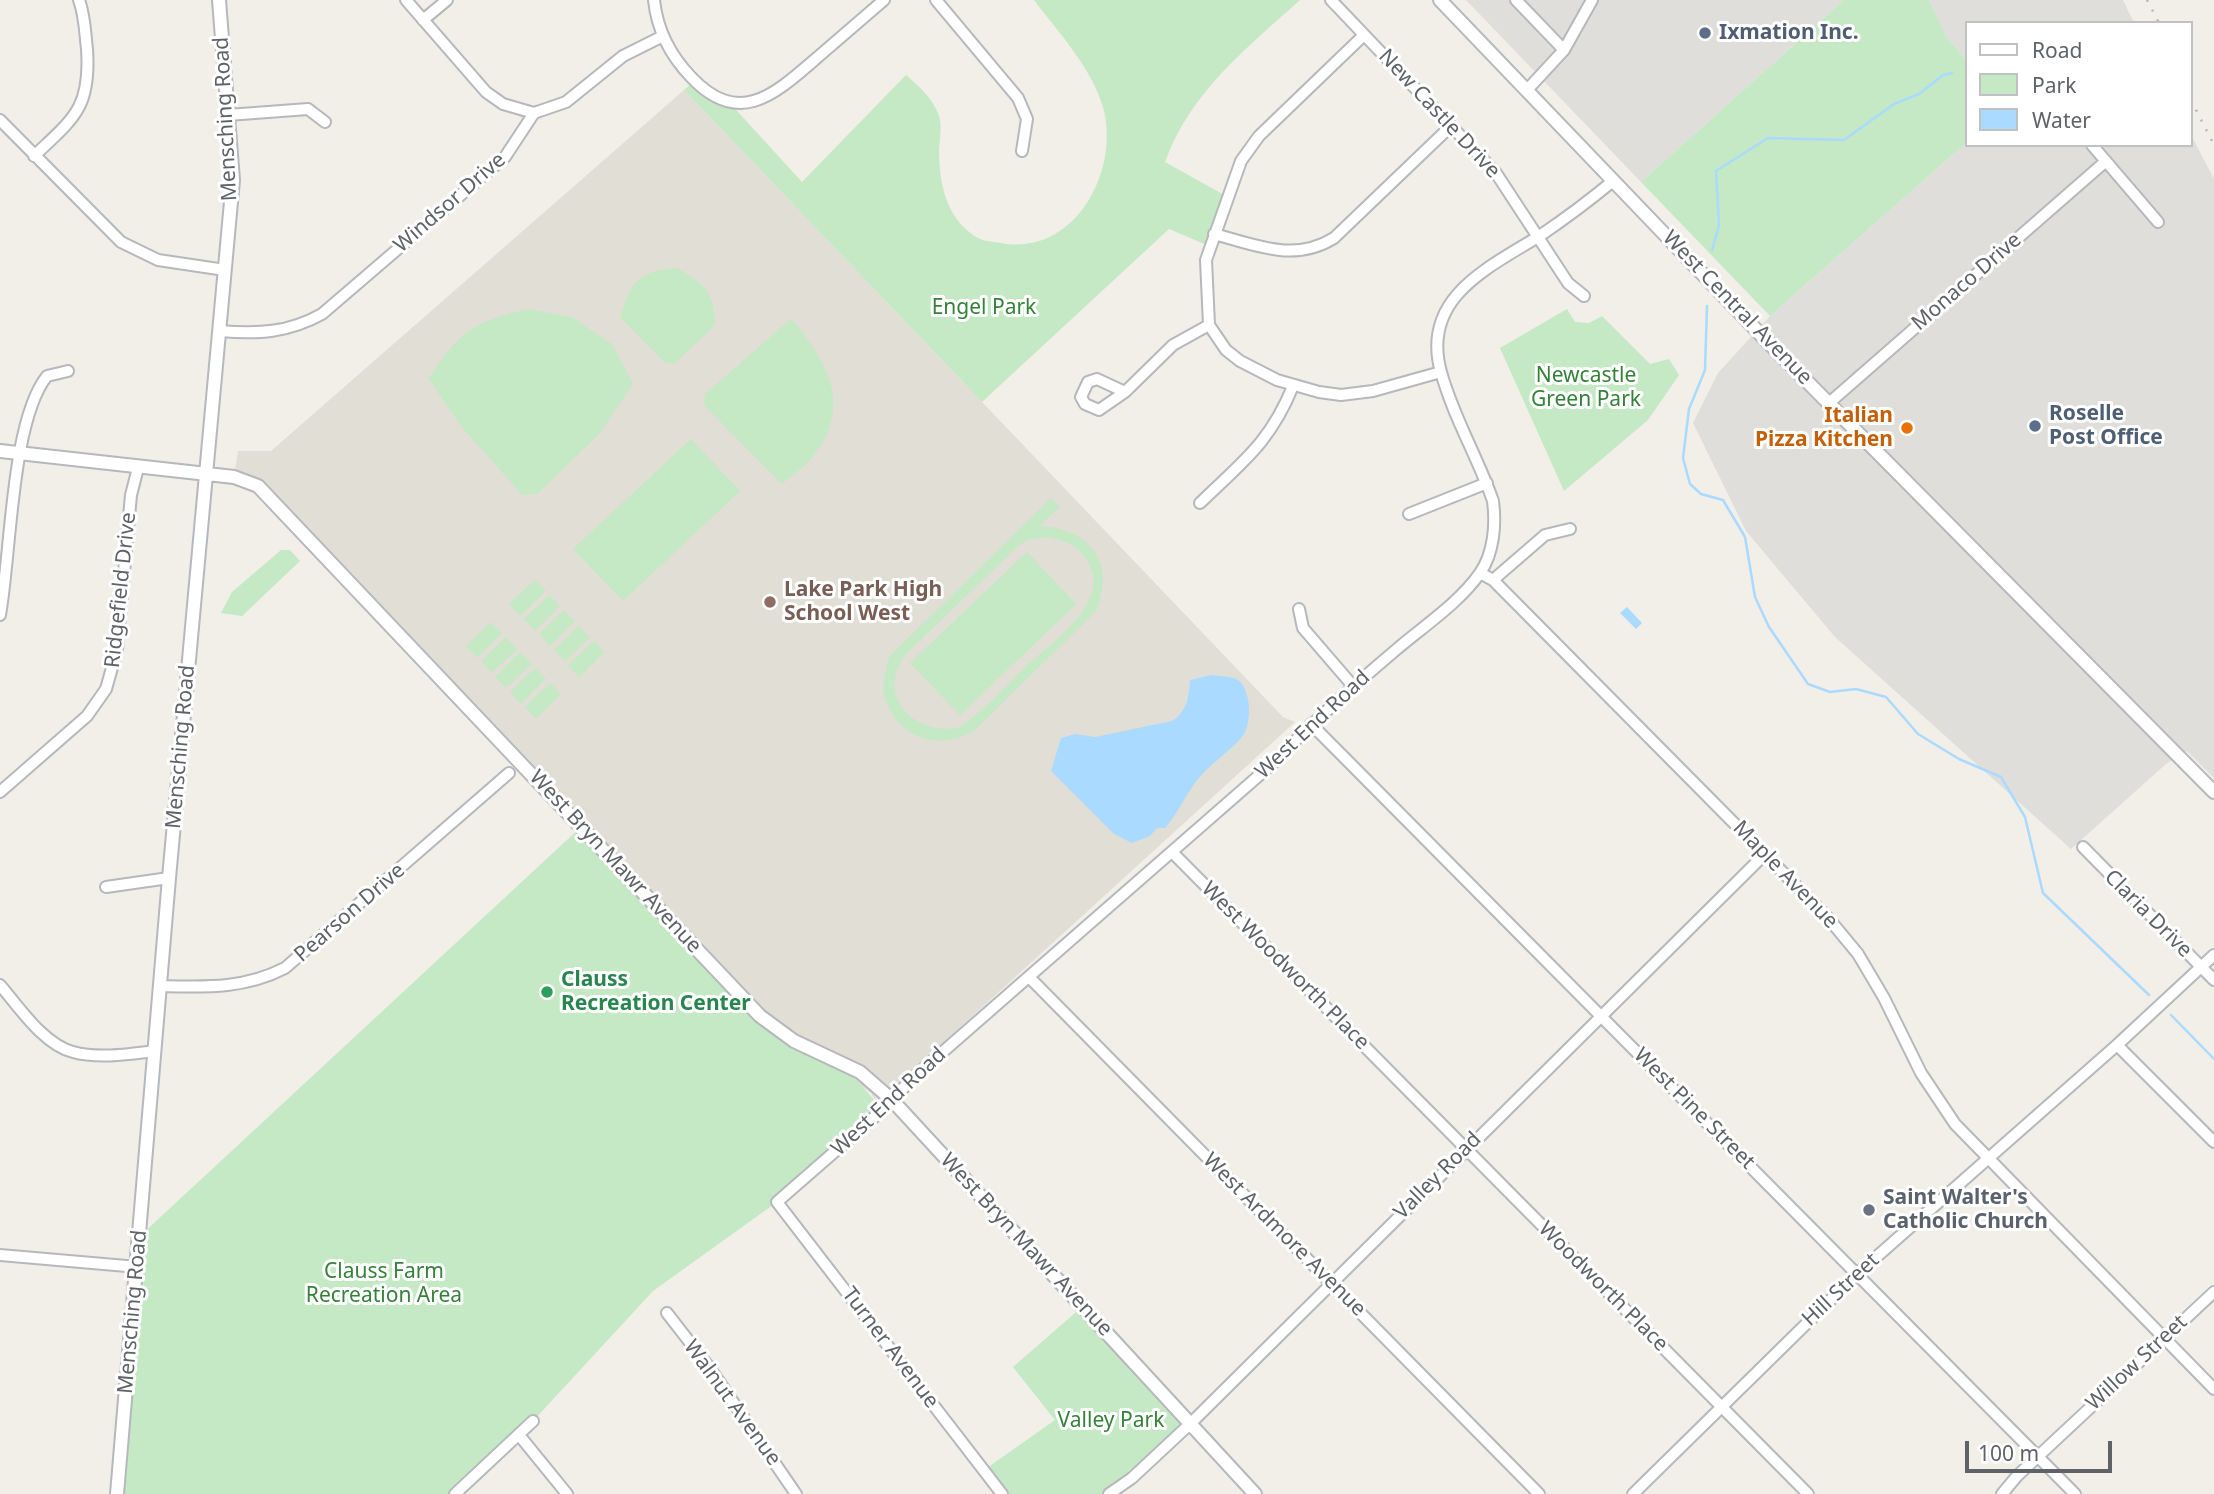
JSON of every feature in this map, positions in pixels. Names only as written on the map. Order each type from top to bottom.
[{"type":"street","points":[[34,156],[76,114],[85,93],[89,76],[79,0]]},
{"type":"street","name":"Mensching Road","points":[[117,1494],[169,878],[233,180],[219,0]]},
{"type":"street","points":[[405,0],[486,92],[503,104],[534,113],[566,102],[623,55],[663,36]]},
{"type":"street","points":[[424,20],[447,0]]},
{"type":"street","points":[[654,0],[663,36],[675,59],[714,97],[747,102],[778,92],[884,0]]},
{"type":"street","points":[[936,0],[1018,98],[1027,119],[1022,151]]},
{"type":"street","name":"New Castle Drive","points":[[1331,0],[1510,190],[1568,283],[1584,296]]},
{"type":"street","name":"West Central Avenue","points":[[1440,0],[1829,403],[2214,792]]},
{"type":"street","points":[[1517,0],[1564,50]]},
{"type":"street","points":[[1527,90],[1564,50],[1592,0]]},
{"type":"street","points":[[1364,35],[1247,151],[1231,183],[1206,260],[1209,325],[1226,350],[1240,361],[1293,386],[1341,395],[1390,388],[1441,372]]},
{"type":"street","points":[[228,115],[308,109],[325,122]]},
{"type":"street","name":"Windsor Drive","points":[[220,331],[260,335],[298,326],[322,314],[505,156],[534,113]]},
{"type":"street","points":[[0,121],[121,242],[158,260],[225,270]]},
{"type":"street","points":[[1214,234],[1298,253],[1318,248],[1334,238],[1451,126]]},
{"type":"street","points":[[2094,147],[2158,222]]},
{"type":"street","name":"Monaco Drive","points":[[1829,403],[2106,161]]},
{"type":"street","name":"West End Road","points":[[777,1202],[892,1100],[914,1077],[1271,765],[1311,724],[1436,616],[1480,573],[1495,521],[1487,483],[1441,372],[1440,332],[1444,315],[1457,293],[1477,274],[1578,210],[1613,181]]},
{"type":"street","points":[[1125,392],[1173,345],[1209,325]]},
{"type":"street","points":[[0,615],[21,454],[36,390],[47,376],[68,370]]},
{"type":"street","points":[[1199,503],[1266,439],[1281,416],[1293,386]]},
{"type":"street","name":"West Bryn Mawr Avenue","points":[[0,450],[234,477],[258,486],[760,1016],[794,1041],[860,1072],[892,1100],[1255,1494]]},
{"type":"street","name":"Ridgefield Drive","points":[[0,792],[87,716],[106,689],[117,650],[131,495],[138,468]]},
{"type":"street","points":[[1409,514],[1487,483]]},
{"type":"street","points":[[1493,580],[1545,536],[1570,529]]},
{"type":"street","name":"Maple Avenue","points":[[1480,573],[1493,580],[1829,919],[1858,954],[1931,1090],[1955,1124],[2214,1388]]},
{"type":"street","points":[[1299,609],[1303,628],[1353,686]]},
{"type":"street","name":"West Pine Street","points":[[1311,724],[2075,1494]]},
{"type":"street","name":"Pearson Drive","points":[[161,986],[230,987],[260,981],[285,968],[509,773]]},
{"type":"street","name":"Claria Drive","points":[[2083,847],[2214,980]]},
{"type":"street","name":"West Woodworth Place","points":[[1172,852],[1399,1081]]},
{"type":"street","name":"Valley Road","points":[[1109,1494],[1132,1478],[1191,1423],[1765,854]]},
{"type":"street","points":[[106,887],[169,878]]},
{"type":"street","name":"Hill Street","points":[[1633,1494],[1857,1273],[2117,1045],[2214,955]]},
{"type":"street","name":"West Ardmore Avenue","points":[[1029,977],[1539,1494]]},
{"type":"street","points":[[0,985],[47,1037],[71,1052],[117,1055],[155,1051]]},
{"type":"street","points":[[2117,1045],[2214,1142]]},
{"type":"street","name":"Woodworth Place","points":[[1399,1081],[1808,1494]]},
{"type":"street","name":"Turner Avenue","points":[[777,1202],[1002,1494]]},
{"type":"street","points":[[0,1255],[138,1267]]},
{"type":"street","name":"Willow Street","points":[[2001,1494],[2038,1456],[2214,1292]]},
{"type":"street","name":"Walnut Avenue","points":[[667,1313],[709,1367],[796,1494]]},
{"type":"street","points":[[455,1494],[533,1421]]},
{"type":"street","points":[[519,1435],[567,1494]]},
{"type":"shaded area","points":[[1466,0],[1844,0],[1641,182]]},
{"type":"shaded area","points":[[1929,0],[2123,0],[2133,21],[1966,21],[1966,60],[1947,38]]},
{"type":"shaded area","name":"Lake Park High School West","points":[[684,90],[1283,717],[1295,722],[877,1103],[871,1093],[760,1016],[258,486],[234,477],[238,451],[271,451]]},
{"type":"shaded area","points":[[2193,139],[2214,179],[2214,778],[2187,751],[2166,764],[2071,849],[1835,637],[1746,531],[1693,423],[1718,373],[1770,316],[1966,143],[1966,147],[2193,147]]},
{"type":"green space","name":"Engel Park","points":[[1034,0],[1300,0],[1241,54],[1205,93],[1189,114],[1165,162],[1226,196],[1209,246],[1169,229],[982,402],[684,90],[695,81],[728,101],[802,182],[906,75],[930,99],[939,116],[939,161],[943,186],[957,219],[981,239],[1027,244],[1050,237],[1070,223],[1086,204],[1098,182],[1105,157],[1107,132],[1103,107],[1091,78]]},
{"type":"green space","points":[[1844,0],[1929,0],[1947,38],[1966,60],[1966,143],[1770,316],[1641,182]]},
{"type":"green space","points":[[677,268],[701,284],[710,296],[715,325],[674,364],[665,363],[620,317],[628,295],[638,280],[653,272]]},
{"type":"green space","points":[[528,309],[572,317],[613,345],[633,384],[600,433],[537,494],[522,495],[461,426],[429,379],[459,339],[470,331],[494,319]]},
{"type":"green space","name":"Newcastle Green Park","points":[[1567,309],[1575,322],[1589,323],[1602,316],[1650,364],[1669,359],[1679,375],[1648,420],[1564,491],[1500,348]]},
{"type":"green space","points":[[791,319],[824,367],[831,384],[833,401],[832,418],[826,436],[811,459],[782,484],[704,405],[705,394]]},
{"type":"green space","points":[[691,439],[740,491],[623,601],[573,549]]},
{"type":"green space","points":[[1051,498],[1060,507],[1039,526],[1072,533],[1085,541],[1100,563],[1102,593],[1096,611],[976,729],[962,736],[948,740],[921,738],[898,722],[883,691],[889,657]],"holes":[[[1048,537],[1073,546],[1090,566],[1093,581],[1091,595],[1074,623],[985,707],[958,728],[927,725],[914,719],[897,699],[897,671],[904,656],[1017,547],[1027,540]]]},
{"type":"green space","points":[[281,550],[290,550],[300,561],[242,616],[221,613],[232,592]]},
{"type":"green space","points":[[1027,552],[1076,604],[960,715],[910,663]]},
{"type":"green space","points":[[535,580],[546,591],[520,616],[509,604]]},
{"type":"green space","points":[[549,595],[560,606],[535,631],[524,619]]},
{"type":"green space","points":[[564,610],[575,621],[550,646],[539,634]]},
{"type":"green space","points":[[491,622],[502,633],[477,658],[466,646]]},
{"type":"green space","points":[[579,626],[590,637],[565,661],[554,650]]},
{"type":"green space","points":[[506,637],[517,649],[492,673],[481,661]]},
{"type":"green space","points":[[594,641],[605,652],[579,677],[568,665]]},
{"type":"green space","points":[[520,652],[532,664],[506,688],[495,677]]},
{"type":"green space","points":[[535,668],[546,679],[521,704],[510,692]]},
{"type":"green space","points":[[550,683],[561,694],[536,719],[525,707]]},
{"type":"green space","name":"Clauss Farm Recreation Area","points":[[582,826],[760,1016],[837,1059],[877,1103],[872,1111],[777,1202],[653,1291],[533,1421],[455,1494],[116,1494],[140,1236]]},
{"type":"green space","name":"Valley Park","points":[[1083,1306],[1191,1423],[1109,1494],[1002,1494],[984,1470],[1055,1420],[1013,1367]]},
{"type":"water","points":[[1627,607],[1642,623],[1636,629],[1620,613]]},
{"type":"water","points":[[1211,675],[1232,678],[1243,685],[1248,699],[1248,724],[1242,737],[1198,779],[1165,828],[1157,828],[1150,836],[1132,843],[1114,834],[1051,771],[1061,738],[1075,734],[1095,737],[1172,721],[1184,708],[1190,680]]},
{"type":"waterway","points":[[1712,250],[1719,226],[1716,171],[1768,138],[1844,140],[1894,104],[1919,94],[1943,75],[1952,73]]},
{"type":"waterway","points":[[1707,306],[1705,370],[1689,409],[1683,458],[1690,484],[1701,494],[1723,500],[1745,537],[1755,597],[1769,627],[1808,684],[1830,692],[1856,689],[1886,697],[1918,734],[1959,759],[2001,777],[2025,817],[2043,893],[2149,995]]},
{"type":"waterway","points":[[2171,1015],[2214,1059]]},
{"type":"railway","points":[[2147,0],[2158,21]]},
{"type":"railway","points":[[2193,104],[2214,145]]},
{"type":"place","name":"Ixmation Inc.","points":[[1705,33]]},
{"type":"place","name":"Roselle Post Office","points":[[2035,426]]},
{"type":"place","name":"Italian Pizza Kitchen","points":[[1907,428]]},
{"type":"place","name":"Lake Park High School West","points":[[770,602]]},
{"type":"place","name":"Clauss Recreation Center","points":[[547,992]]},
{"type":"place","name":"Saint Walter's Catholic Church","points":[[1869,1210]]}]
